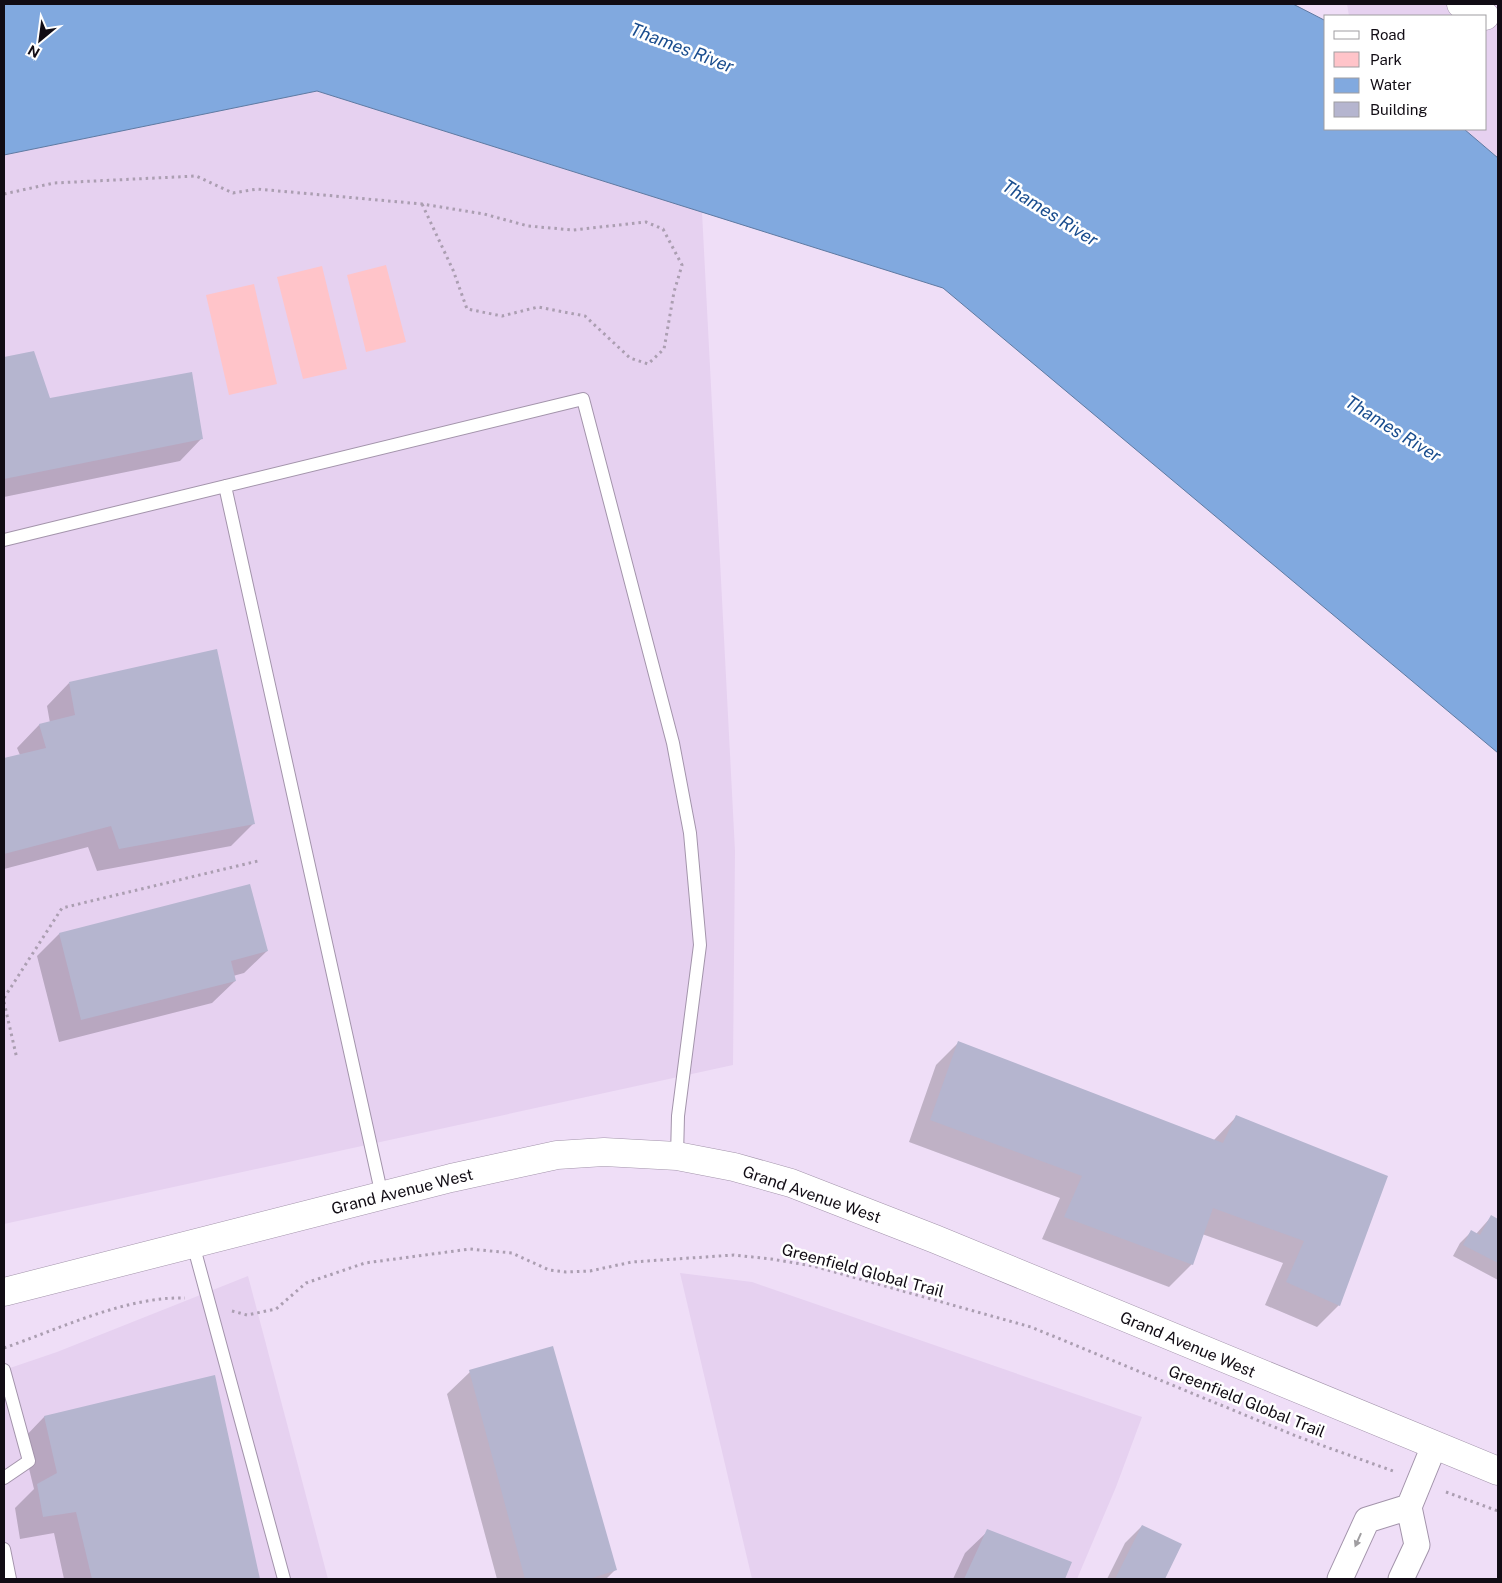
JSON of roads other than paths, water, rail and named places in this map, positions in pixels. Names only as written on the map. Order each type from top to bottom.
[{"type":"main road","points":[[1461,4],[1483,15]]},
{"type":"main road","name":"Grand Avenue West","points":[[4,1292],[382,1196],[557,1155],[604,1152],[677,1156],[734,1166],[791,1183],[935,1239],[1498,1471]]},
{"type":"street","points":[[1401,1579],[1417,1545],[1409,1507],[1434,1446]]},
{"type":"street","points":[[1340,1579],[1367,1520],[1409,1507]]},
{"type":"lane","points":[[4,540],[582,399],[673,743],[690,833],[700,945],[678,1116],[677,1156]]},
{"type":"lane","points":[[225,486],[382,1196]]},
{"type":"lane","points":[[193,1244],[284,1579]]},
{"type":"lane","points":[[4,1370],[29,1461],[4,1478]]},
{"type":"lane","points":[[4,1549],[10,1579]]},
{"type":"water","name":"Thames River","points":[[4,4],[1293,4],[1324,20],[1324,130],[1465,130],[1498,158],[1498,753],[943,288],[317,91],[4,155]]}]
